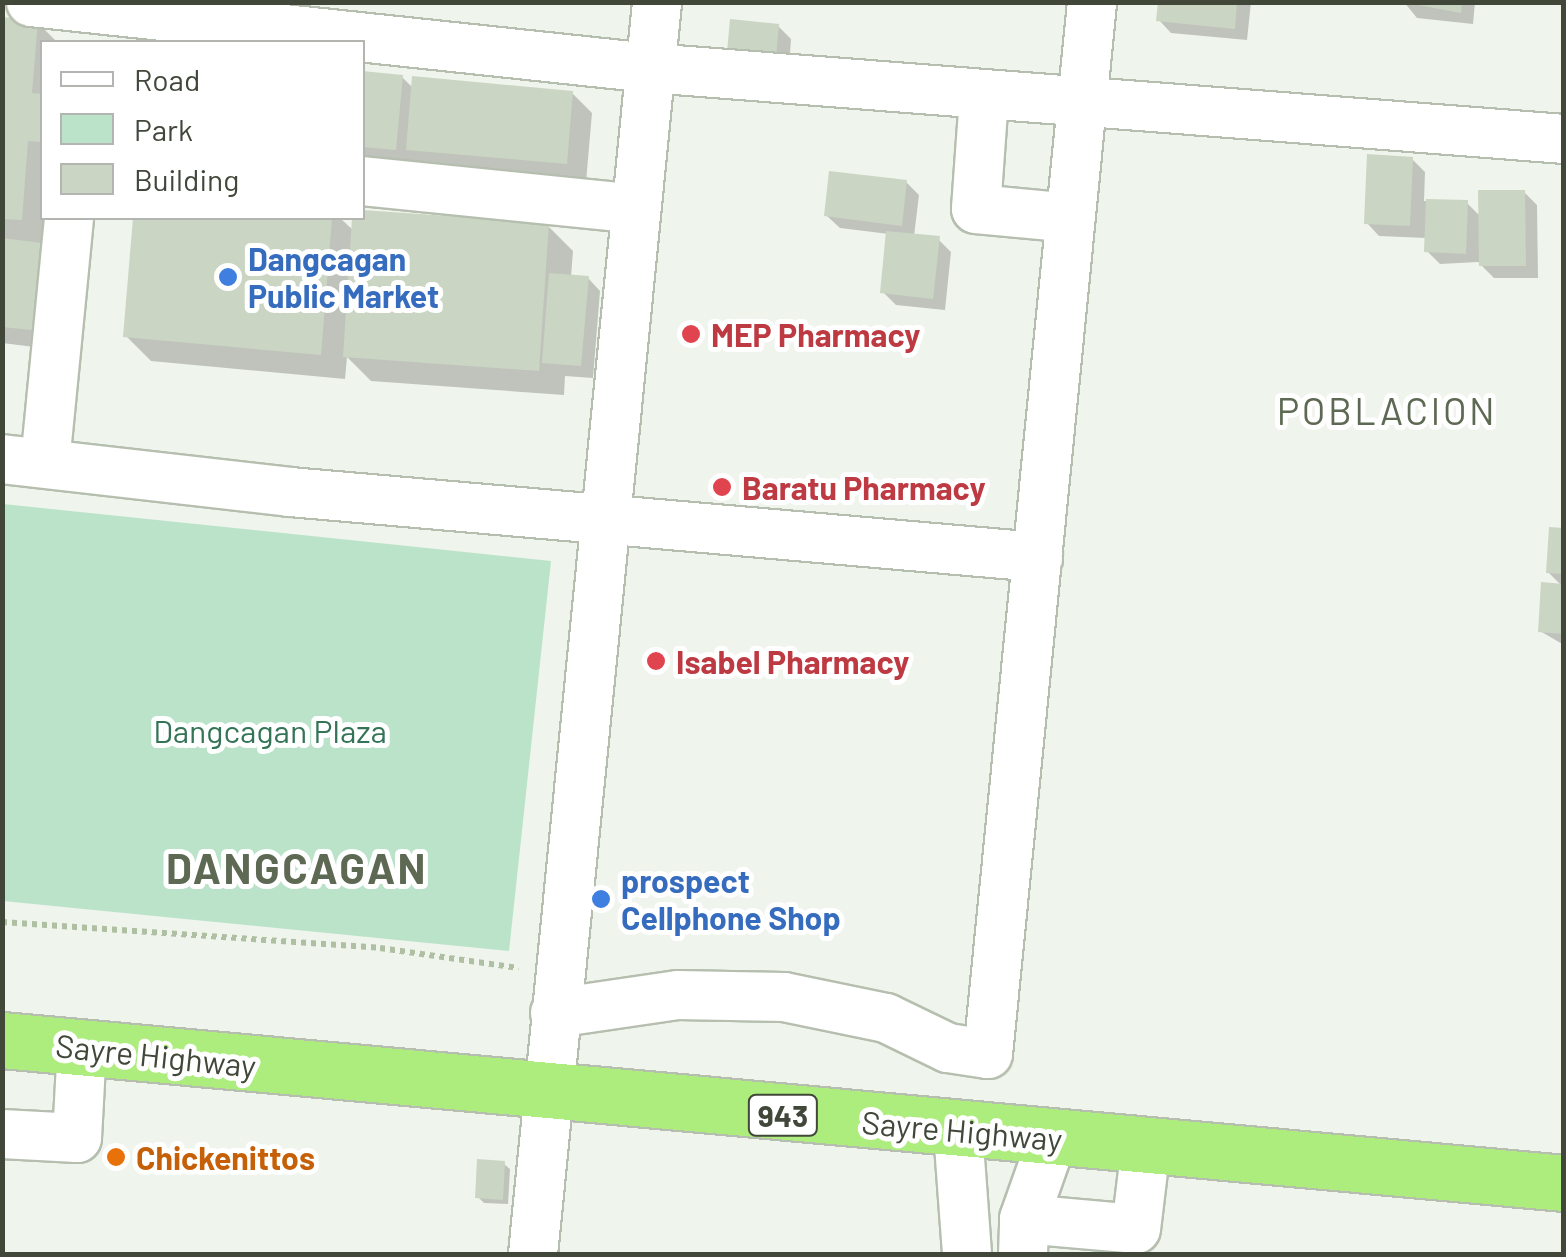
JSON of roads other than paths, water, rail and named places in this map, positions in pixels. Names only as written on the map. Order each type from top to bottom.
[{"type":"highway","name":"Sayre Highway","points":[[2,1040],[547,1094],[1564,1184]]},
{"type":"street","points":[[31,2],[88,26],[275,40]]},
{"type":"street","points":[[533,1254],[657,2]]},
{"type":"street","points":[[555,1012],[678,995],[784,996],[886,1018],[948,1048],[988,1054],[1092,2]]},
{"type":"street","points":[[365,47],[1082,105],[1564,139]]},
{"type":"street","points":[[984,97],[976,209],[1070,218]]},
{"type":"street","points":[[365,181],[636,209]]},
{"type":"street","points":[[70,220],[24,461],[1038,557]]},
{"type":"street","points":[[2,1134],[77,1138],[82,1047]]},
{"type":"street","points":[[958,1131],[967,1254]]},
{"type":"street","points":[[1053,1137],[1023,1237],[1136,1229],[1146,1146]]},
{"type":"place","name":"Dangcagan Public Market","points":[[228,277]]},
{"type":"place","name":"MEP Pharmacy","points":[[691,334]]},
{"type":"place","name":"Baratu Pharmacy","points":[[722,487]]},
{"type":"place","name":"Isabel Pharmacy","points":[[656,661]]},
{"type":"place","name":"prospect Cellphone Shop","points":[[601,899]]},
{"type":"place","name":"Chickenittos","points":[[116,1157]]},
{"type":"district","name":"POBLACION","points":[[1387,411]]},
{"type":"district","name":"DANGCAGAN","points":[[297,867]]},
{"type":"park label","name":"Dangcagan Plaza","points":[[270,730]]}]
